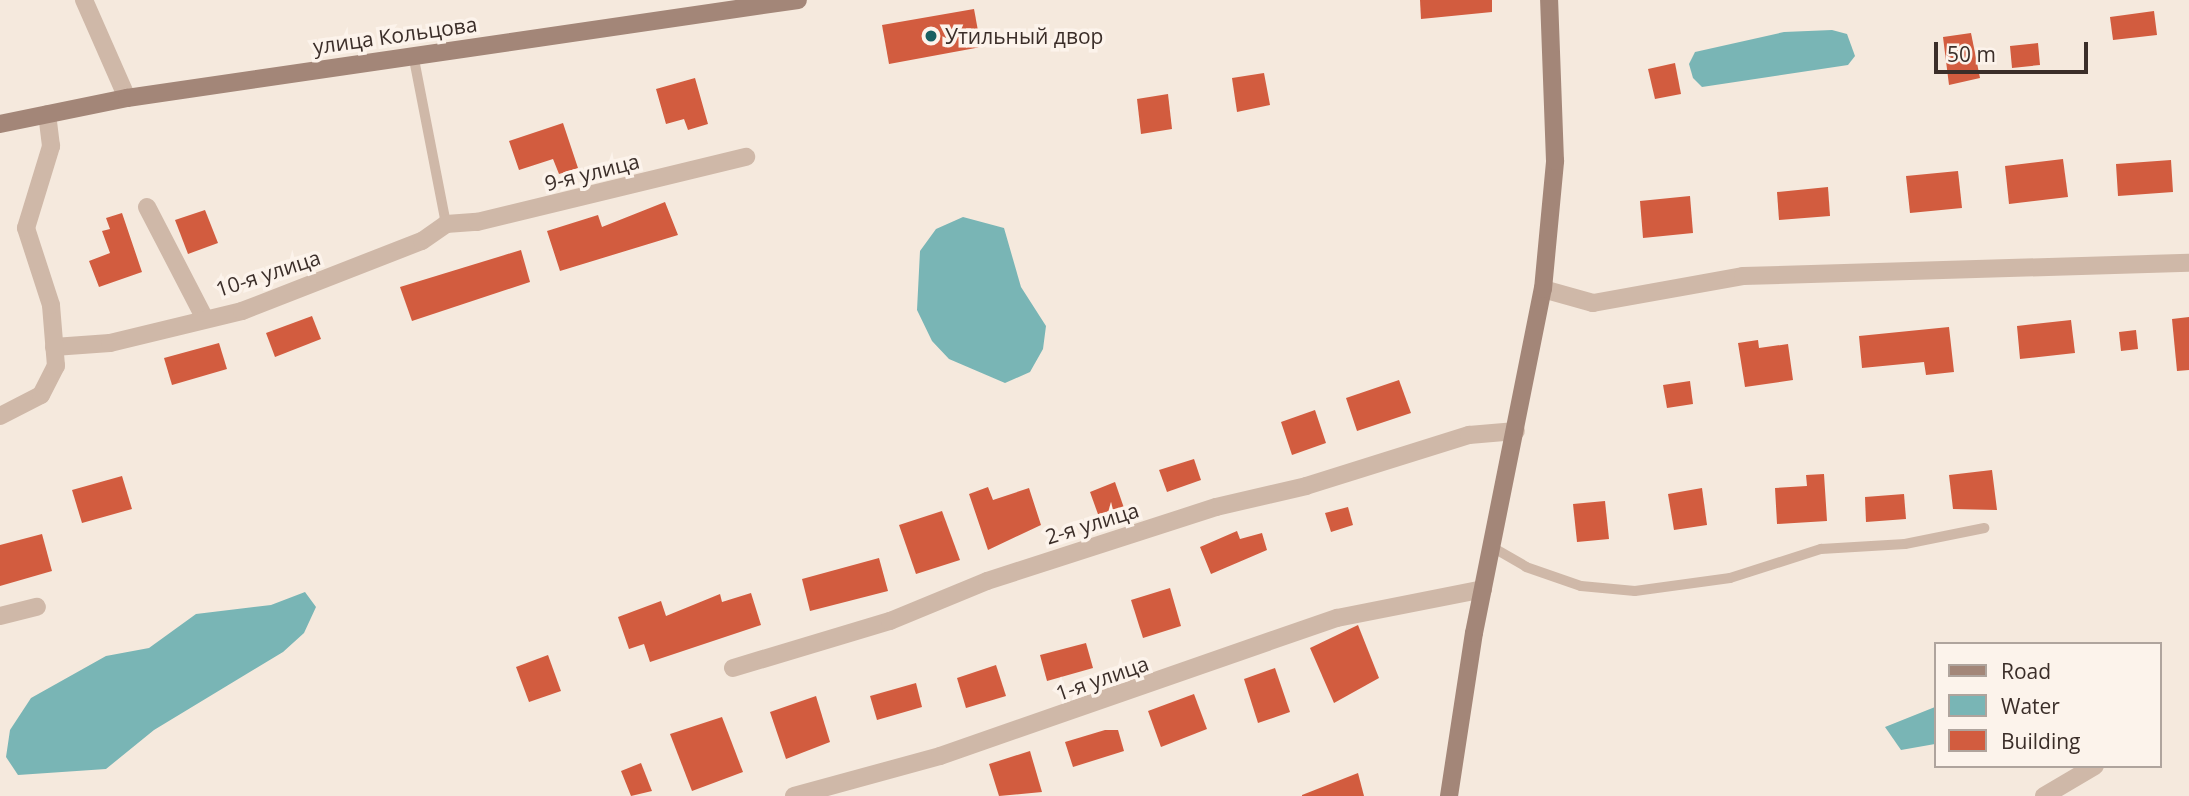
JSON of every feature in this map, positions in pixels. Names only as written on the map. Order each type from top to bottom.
[{"type":"main road","name":"улица Кольцова","points":[[0,124],[127,98],[413,54],[798,0]]},
{"type":"main road","points":[[1448,796],[1483,589],[1543,289],[1555,161],[1549,0]]},
{"type":"street","points":[[84,0],[127,98]]},
{"type":"street","points":[[0,416],[41,395],[56,366],[51,305],[26,228],[51,146],[47,114]]},
{"type":"street","name":"9-я улица","points":[[446,224],[503,216],[747,157]]},
{"type":"street","points":[[147,206],[204,317]]},
{"type":"street","name":"10-я улица","points":[[54,346],[110,343],[268,301],[422,241],[446,224]]},
{"type":"street","points":[[1543,289],[1593,303],[1743,276],[2189,263]]},
{"type":"street","name":"2-я улица","points":[[733,668],[890,621],[987,581],[1216,506],[1306,486],[1469,435],[1516,430]]},
{"type":"street","name":"1-я улица","points":[[794,796],[940,756],[1337,618],[1422,597],[1483,589]]},
{"type":"street","points":[[0,617],[37,607]]},
{"type":"street","points":[[2044,796],[2092,768]]},
{"type":"lane","points":[[413,54],[446,224]]},
{"type":"lane","points":[[1492,547],[1526,567],[1581,586],[1635,591],[1730,578],[1821,548],[1905,544],[1983,528]]},
{"type":"water","points":[[1832,30],[1847,34],[1855,56],[1848,65],[1702,87],[1693,78],[1689,64],[1695,52],[1784,32]]},
{"type":"water","points":[[963,217],[1004,228],[1021,287],[1046,326],[1043,349],[1030,372],[1005,383],[949,359],[932,341],[917,310],[920,251],[936,229]]},
{"type":"water","points":[[305,592],[316,607],[304,633],[283,652],[154,730],[106,769],[18,775],[6,757],[10,730],[31,698],[106,656],[149,648],[196,614],[271,605]]},
{"type":"water","points":[[1934,707],[1934,744],[1901,750],[1885,727]]},
{"type":"building","points":[[1420,0],[1492,0],[1492,12],[1421,19]]},
{"type":"building","name":"Утильный двор","points":[[974,9],[981,47],[889,64],[882,25]]},
{"type":"building","points":[[2154,11],[2157,35],[2113,40],[2110,17]]},
{"type":"building","points":[[1971,33],[1980,78],[1949,85],[1943,37]]},
{"type":"building","points":[[2038,43],[2040,65],[2012,68],[2010,46]]},
{"type":"building","points":[[1675,63],[1681,94],[1655,99],[1648,69]]},
{"type":"building","points":[[1264,73],[1270,105],[1237,112],[1232,78]]},
{"type":"building","points":[[695,78],[708,124],[688,130],[684,119],[666,124],[656,89]]},
{"type":"building","points":[[1168,94],[1172,129],[1141,134],[1137,99]]},
{"type":"building","points":[[563,123],[578,168],[559,174],[553,159],[519,170],[509,141]]},
{"type":"building","points":[[2063,159],[2068,197],[2009,204],[2005,166]]},
{"type":"building","points":[[2171,160],[2173,192],[2118,196],[2116,164]]},
{"type":"building","points":[[1958,171],[1962,208],[1910,213],[1906,176]]},
{"type":"building","points":[[1828,187],[1830,216],[1779,220],[1777,192]]},
{"type":"building","points":[[1690,196],[1693,233],[1643,238],[1640,201]]},
{"type":"building","points":[[665,202],[678,235],[560,271],[547,231],[598,215],[602,227]]},
{"type":"building","points":[[205,210],[218,243],[188,254],[175,220]]},
{"type":"building","points":[[122,213],[142,272],[99,287],[89,261],[110,253],[102,231],[110,229],[106,218]]},
{"type":"building","points":[[521,250],[530,282],[412,321],[400,287]]},
{"type":"building","points":[[312,316],[321,339],[275,357],[266,333]]},
{"type":"building","points":[[2189,317],[2189,370],[2177,371],[2172,319]]},
{"type":"building","points":[[2071,320],[2075,353],[2020,359],[2017,326]]},
{"type":"building","points":[[1949,327],[1954,372],[1926,375],[1924,362],[1862,368],[1859,336]]},
{"type":"building","points":[[2136,330],[2138,349],[2121,351],[2119,332]]},
{"type":"building","points":[[1758,340],[1759,348],[1788,344],[1793,380],[1745,387],[1738,343]]},
{"type":"building","points":[[219,343],[227,369],[172,385],[164,358]]},
{"type":"building","points":[[1399,380],[1411,413],[1357,431],[1346,398]]},
{"type":"building","points":[[1690,381],[1693,404],[1667,408],[1663,385]]},
{"type":"building","points":[[1315,410],[1326,443],[1292,455],[1281,422]]},
{"type":"building","points":[[1194,459],[1201,480],[1167,492],[1159,470]]},
{"type":"building","points":[[1992,470],[1997,510],[1953,509],[1949,475]]},
{"type":"building","points":[[1824,474],[1827,521],[1777,524],[1775,488],[1807,486],[1806,475]]},
{"type":"building","points":[[122,476],[132,509],[82,523],[72,490]]},
{"type":"building","points":[[1115,482],[1124,508],[1099,517],[1090,492]]},
{"type":"building","points":[[988,487],[993,500],[1029,488],[1041,525],[988,550],[969,494]]},
{"type":"building","points":[[1702,488],[1707,525],[1674,530],[1668,494]]},
{"type":"building","points":[[1904,494],[1906,519],[1866,522],[1865,497]]},
{"type":"building","points":[[1605,501],[1609,539],[1577,542],[1573,504]]},
{"type":"building","points":[[1348,507],[1353,525],[1331,532],[1325,513]]},
{"type":"building","points":[[942,511],[960,560],[916,574],[899,525]]},
{"type":"building","points":[[1237,531],[1240,539],[1262,533],[1267,550],[1211,574],[1200,547]]},
{"type":"building","points":[[42,534],[52,571],[0,586],[0,545]]},
{"type":"building","points":[[879,558],[888,591],[810,611],[802,579]]},
{"type":"building","points":[[1170,588],[1181,626],[1143,638],[1131,600]]},
{"type":"building","points":[[751,593],[761,625],[650,662],[644,644],[629,649],[618,617],[661,601],[666,616],[720,594],[722,602]]},
{"type":"building","points":[[1358,625],[1379,678],[1334,703],[1310,648]]},
{"type":"building","points":[[1086,643],[1093,668],[1047,681],[1040,655]]},
{"type":"building","points":[[548,655],[561,691],[529,702],[516,667]]},
{"type":"building","points":[[996,665],[1006,696],[966,708],[957,678]]},
{"type":"building","points":[[1275,668],[1290,712],[1258,723],[1244,679]]},
{"type":"building","points":[[916,683],[922,707],[877,720],[870,696]]},
{"type":"building","points":[[1194,694],[1207,729],[1161,747],[1148,711]]},
{"type":"building","points":[[816,696],[830,742],[786,759],[770,712]]},
{"type":"building","points":[[722,717],[743,772],[692,791],[670,734]]},
{"type":"building","points":[[1105,730],[1118,730],[1124,751],[1073,767],[1065,742]]},
{"type":"building","points":[[1030,751],[1042,792],[999,796],[989,764]]},
{"type":"building","points":[[641,763],[652,791],[631,796],[621,771]]},
{"type":"building","points":[[1358,773],[1364,796],[1302,796],[1302,795]]},
{"type":"place","name":"Утильный двор","points":[[931,36]]}]
